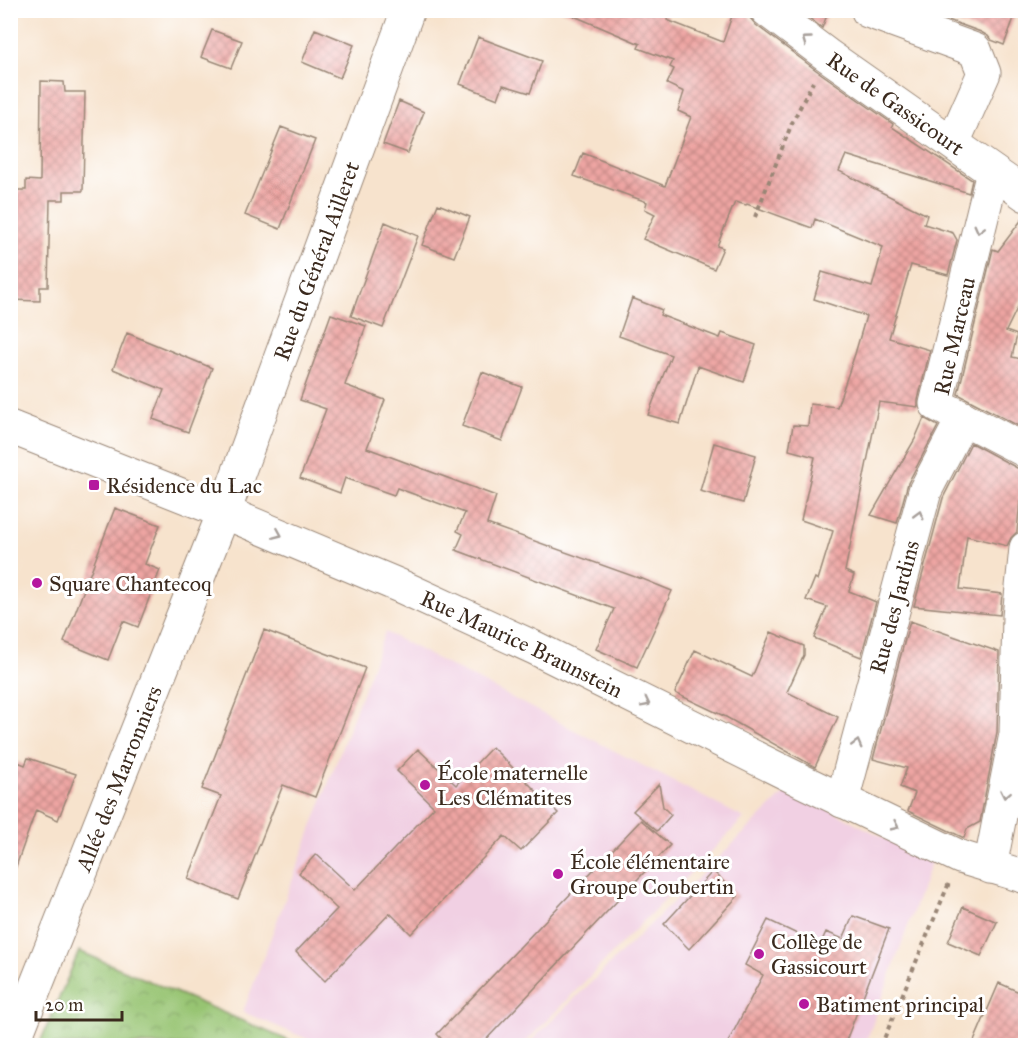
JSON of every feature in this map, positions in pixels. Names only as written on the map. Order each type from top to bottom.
[{"type":"street","name":"Rue du Général Ailleret","points":[[224,512],[408,10]]},
{"type":"street","name":"Rue de Gassicourt","points":[[767,10],[1026,195]]},
{"type":"street","points":[[868,11],[975,50],[984,73],[953,143]]},
{"type":"street","name":"Rue Marceau","points":[[993,172],[936,404],[1026,451]]},
{"type":"street","name":"Rue des Jardins","points":[[842,801],[926,491],[963,418]]},
{"type":"street","name":"Rue Maurice Braunstein","points":[[10,427],[224,512],[400,586],[535,648],[842,801],[975,862],[1026,877]]},
{"type":"street","name":"Allée des Marronniers","points":[[14,1032],[224,512]]},
{"type":"street","points":[[975,862],[1021,735],[1019,617],[1026,548]]},
{"type":"path","points":[[755,217],[792,123],[827,55]]},
{"type":"path","points":[[880,1046],[975,862]]},
{"type":"shaded area","name":"École élémentaire Groupe Coubertin","points":[[385,632],[744,818],[523,1045],[322,1045],[243,1012]]},
{"type":"shaded area","name":"Collège de Gassicourt","points":[[789,789],[931,862],[865,1045],[526,1046]]},
{"type":"green space","points":[[79,951],[299,1045],[39,1045]]},
{"type":"building","points":[[560,10],[657,10],[668,16],[667,20],[723,42],[734,10],[749,10],[750,18],[756,25],[893,124],[892,127],[972,180],[969,193],[846,155],[839,171],[927,215],[924,224],[953,233],[957,240],[948,275],[911,265],[889,338],[930,350],[918,407],[879,402],[845,571],[854,575],[849,591],[876,602],[861,657],[814,638],[827,607],[806,600],[815,578],[818,580],[833,531],[801,520],[815,457],[789,450],[793,425],[808,426],[810,404],[837,407],[866,316],[814,299],[822,272],[872,287],[883,247],[815,219],[812,228],[747,204],[735,202],[717,246],[723,248],[714,269],[643,239],[655,214],[645,209],[647,202],[574,176],[583,153],[665,186],[691,117],[678,111],[684,92],[667,84],[674,69],[670,67],[673,61],[638,48],[640,44]]},
{"type":"building","points":[[799,10],[829,10],[822,28]]},
{"type":"building","points":[[921,10],[1017,10],[1004,45],[991,40],[981,32]]},
{"type":"building","points":[[315,29],[354,45],[340,78],[302,62]]},
{"type":"building","points":[[212,30],[242,41],[231,68],[201,57]]},
{"type":"building","points":[[478,37],[542,61],[530,93],[503,85],[498,99],[460,84]]},
{"type":"building","points":[[41,81],[64,82],[65,92],[85,92],[83,191],[64,191],[64,200],[50,200],[48,287],[40,287],[40,301],[10,300],[10,190],[26,190],[26,180],[40,181]]},
{"type":"building","points":[[399,101],[424,112],[408,153],[383,144]]},
{"type":"building","points":[[281,127],[315,140],[280,229],[245,215]]},
{"type":"building","points":[[438,204],[470,217],[454,257],[422,245]]},
{"type":"building","points":[[1026,214],[1026,290],[1006,331],[1017,335],[1012,357],[1026,360],[1026,430],[958,394],[993,249],[998,251]]},
{"type":"building","points":[[385,222],[418,236],[383,328],[351,316]]},
{"type":"building","points":[[632,298],[662,310],[660,315],[720,338],[722,333],[756,345],[744,382],[698,366],[680,424],[648,415],[671,355],[619,336]]},
{"type":"building","points":[[331,314],[366,326],[345,385],[385,400],[367,448],[496,496],[487,524],[672,591],[637,667],[596,649],[614,609],[456,550],[463,534],[457,531],[465,513],[397,488],[394,495],[345,478],[340,493],[300,478],[326,409],[300,400]]},
{"type":"building","points":[[127,333],[212,368],[188,432],[153,419],[164,390],[113,369]]},
{"type":"building","points":[[482,372],[522,387],[502,441],[462,426]]},
{"type":"building","points":[[924,418],[938,426],[908,483],[897,523],[871,515],[915,439]]},
{"type":"building","points":[[714,443],[756,455],[743,503],[700,491]]},
{"type":"building","points":[[971,443],[1017,468],[1025,469],[1024,500],[1020,501],[1017,532],[1007,546],[967,536],[960,589],[1002,594],[1000,615],[914,606],[943,498]]},
{"type":"building","points":[[115,508],[160,525],[145,564],[160,570],[138,627],[123,621],[108,660],[64,642]]},
{"type":"building","points":[[910,621],[999,652],[997,732],[980,822],[967,829],[964,838],[908,811],[915,793],[900,787],[907,768],[873,759]]},
{"type":"building","points":[[264,630],[365,668],[315,797],[283,785],[238,899],[188,879],[221,796],[202,789]]},
{"type":"building","points":[[771,632],[804,646],[804,655],[787,692],[838,717],[815,767],[726,717],[675,693],[695,650],[752,677]]},
{"type":"building","points":[[492,747],[558,813],[521,851],[504,836],[411,934],[390,913],[325,981],[296,952],[337,909],[299,873],[316,854],[355,890],[434,807],[397,771],[418,749],[456,785]]},
{"type":"building","points":[[28,758],[76,774],[58,820],[36,810],[14,872],[10,871],[10,780],[18,762],[25,765]]},
{"type":"building","points":[[659,784],[663,807],[671,815],[657,831],[633,811]]},
{"type":"building","points":[[641,820],[670,845],[480,1046],[448,1046],[437,1034]]},
{"type":"building","points":[[713,871],[738,896],[689,949],[664,924]]},
{"type":"building","points":[[963,907],[997,922],[981,956],[948,942]]},
{"type":"building","name":"Batiment principal","points":[[853,916],[889,929],[844,1046],[726,1046],[763,975],[745,965],[768,920],[820,945],[826,932],[843,939]]},
{"type":"building","points":[[999,983],[1026,995],[1026,1046],[972,1046]]},
{"type":"place","name":"Résidence du Lac","points":[[94,485]]},
{"type":"place","name":"Square Chantecoq","points":[[37,583]]},
{"type":"place","name":"École maternelle Les Clématites","points":[[425,785]]},
{"type":"place","name":"École élémentaire Groupe Coubertin","points":[[558,874]]},
{"type":"place","name":"Collège de Gassicourt","points":[[759,954]]},
{"type":"place","name":"Batiment principal","points":[[804,1004]]}]
